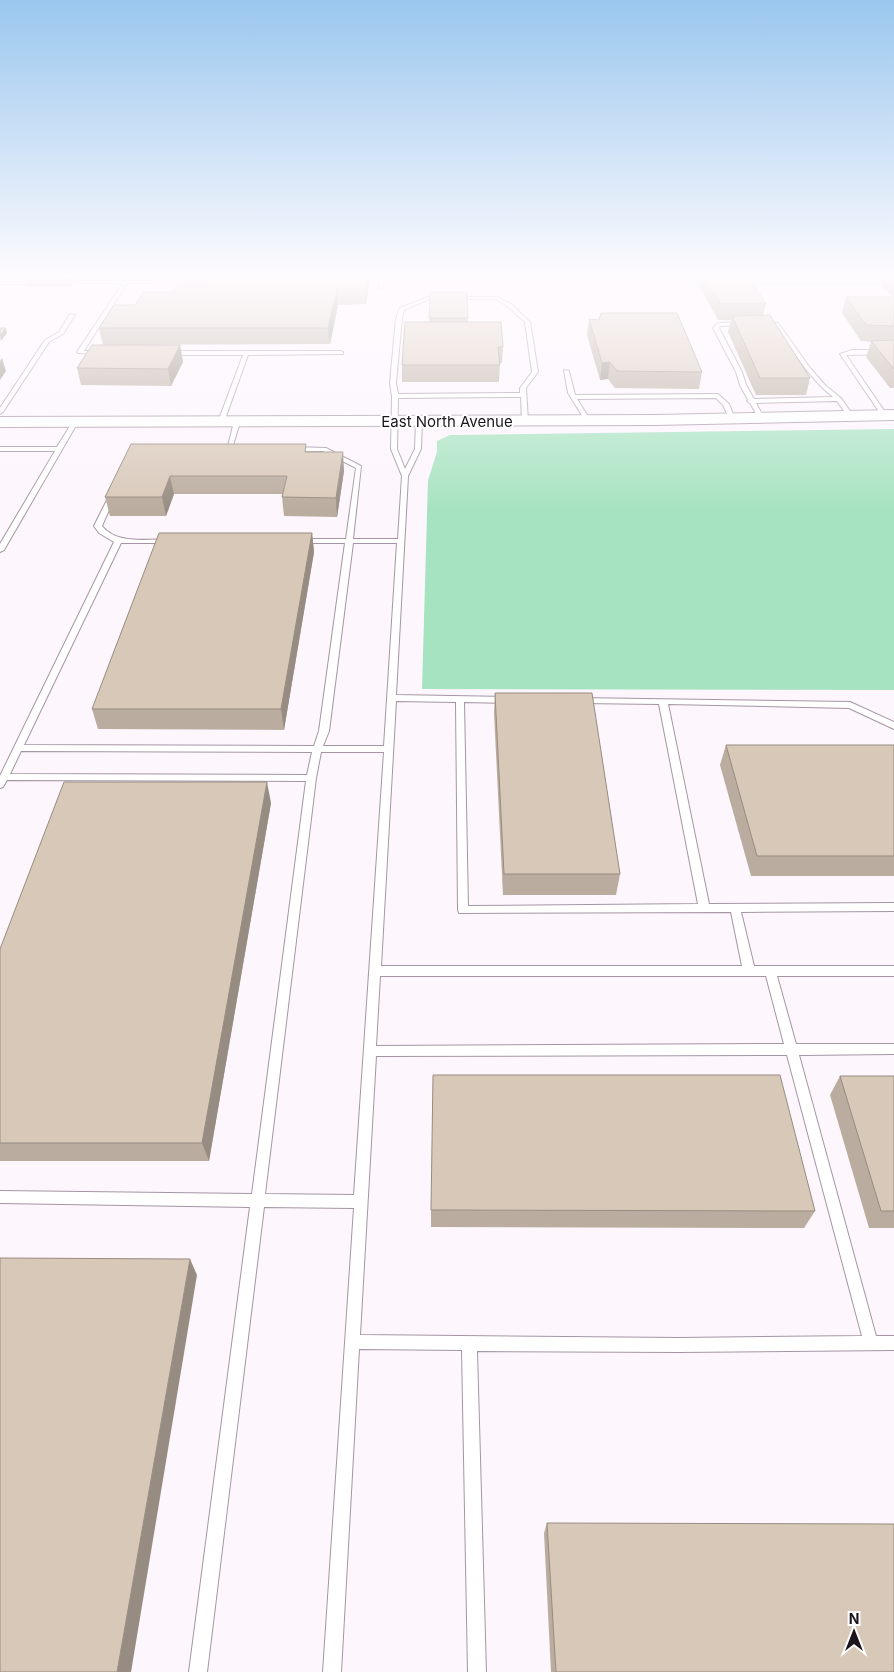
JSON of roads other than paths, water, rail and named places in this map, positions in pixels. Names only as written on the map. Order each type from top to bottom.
[{"type":"street","name":"East North Avenue","points":[[0,422],[419,422],[732,419],[761,418],[825,408],[851,417],[889,415]]},
{"type":"lane","points":[[0,412],[37,356]]},
{"type":"lane","points":[[228,449],[229,422],[245,356]]},
{"type":"lane","points":[[332,1672],[404,476],[394,449],[395,396],[393,383],[395,356]]},
{"type":"lane","points":[[525,421],[523,388],[535,372],[532,356]]},
{"type":"lane","points":[[731,356],[750,401],[761,418]]},
{"type":"lane","points":[[799,356],[824,387],[839,399],[851,417]]},
{"type":"lane","points":[[845,356],[889,415]]},
{"type":"lane","points":[[566,371],[573,397],[588,421]]},
{"type":"lane","points":[[395,396],[523,395]]},
{"type":"lane","points":[[573,397],[718,396],[726,404],[732,419]]},
{"type":"lane","points":[[750,401],[825,408],[839,399]]},
{"type":"lane","points":[[0,550],[75,422]]},
{"type":"lane","points":[[404,476],[418,450],[419,422]]},
{"type":"lane","points":[[0,449],[59,449]]},
{"type":"lane","points":[[219,449],[238,449]]},
{"type":"lane","points":[[198,1672],[311,778],[317,749],[324,731],[359,467],[324,449],[287,449]]},
{"type":"lane","points":[[116,486],[98,526],[118,541],[176,541]]},
{"type":"lane","points":[[118,541],[2,781],[311,778]]},
{"type":"lane","points":[[292,541],[400,542]]},
{"type":"lane","points":[[391,698],[515,700]]},
{"type":"lane","points":[[460,699],[463,910],[894,907]]},
{"type":"lane","points":[[574,700],[850,705],[894,726]]},
{"type":"lane","points":[[663,701],[704,908]]},
{"type":"lane","points":[[18,748],[388,749]]},
{"type":"lane","points":[[735,908],[749,971]]},
{"type":"lane","points":[[375,971],[894,971]]},
{"type":"lane","points":[[770,971],[871,1343]]},
{"type":"lane","points":[[370,1051],[894,1050]]},
{"type":"lane","points":[[0,1197],[361,1202]]},
{"type":"lane","points":[[352,1342],[894,1343]]},
{"type":"lane","points":[[470,1343],[477,1672]]}]
